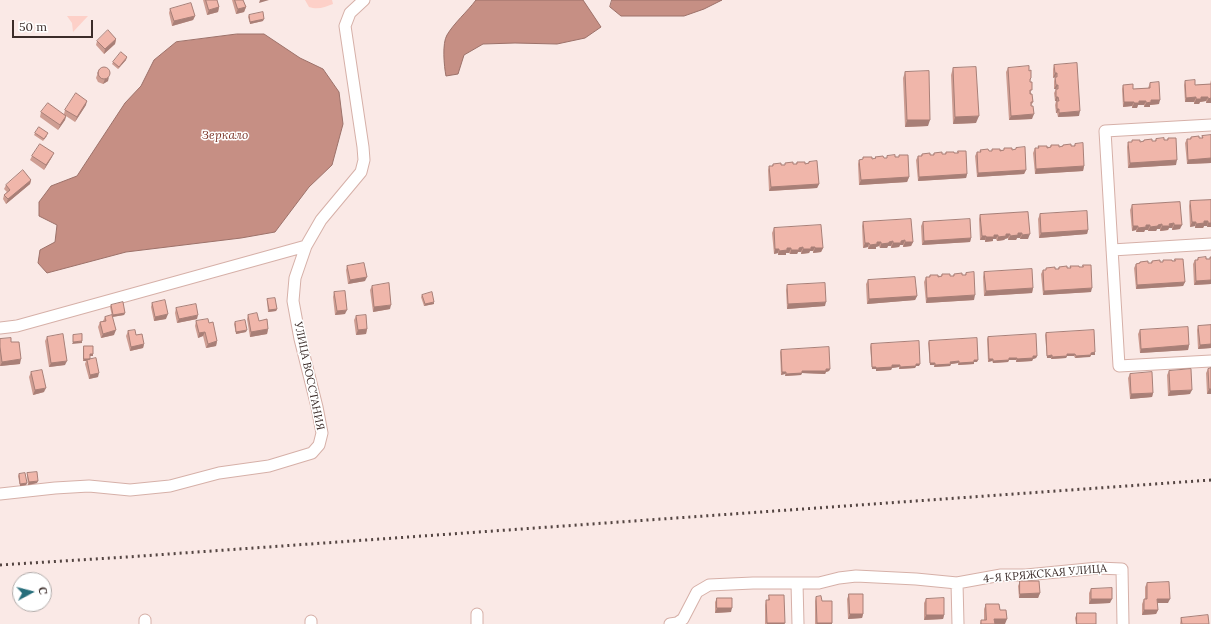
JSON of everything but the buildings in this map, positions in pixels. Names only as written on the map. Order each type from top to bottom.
[{"type":"street","name":"УЛИЦА ВОССТАНИЯ","points":[[0,494],[82,486],[130,490],[170,486],[219,473],[269,466],[312,453],[319,445],[322,433],[300,339],[293,301],[295,278],[306,246],[321,220],[361,172],[364,160],[360,122],[345,26],[350,13],[364,0]]},
{"type":"street","points":[[1211,125],[1105,131],[1119,366],[1211,361]]},
{"type":"street","points":[[1112,250],[1211,244]]},
{"type":"street","points":[[0,328],[18,326],[306,246]]},
{"type":"street","name":"4-Я КРЯЖСКАЯ УЛИЦА","points":[[670,624],[677,623],[683,619],[697,592],[709,585],[819,583],[856,576],[957,583],[1001,575],[1026,576],[1098,568],[1122,569],[1123,624]]},
{"type":"street","points":[[798,583],[798,624]]},
{"type":"street","points":[[957,583],[958,624]]},
{"type":"shaded area","points":[[305,0],[332,0],[333,4],[321,8],[312,8],[309,7]]},
{"type":"shaded area","points":[[67,16],[88,16],[73,32],[72,23]]},
{"type":"water","points":[[476,0],[583,0],[601,27],[585,38],[557,44],[483,44],[464,55],[458,74],[446,76],[444,55],[445,39],[453,26]]},
{"type":"water","points":[[612,0],[722,0],[704,9],[684,16],[621,16],[610,7]]},
{"type":"water","name":"Зеркало","points":[[237,34],[264,34],[300,58],[323,69],[339,92],[343,124],[332,165],[309,187],[275,232],[241,238],[126,252],[47,273],[38,263],[40,250],[55,242],[57,225],[39,216],[39,202],[51,186],[77,176],[125,103],[141,86],[154,60],[176,42]]},
{"type":"railway","points":[[0,565],[1211,480]]}]
